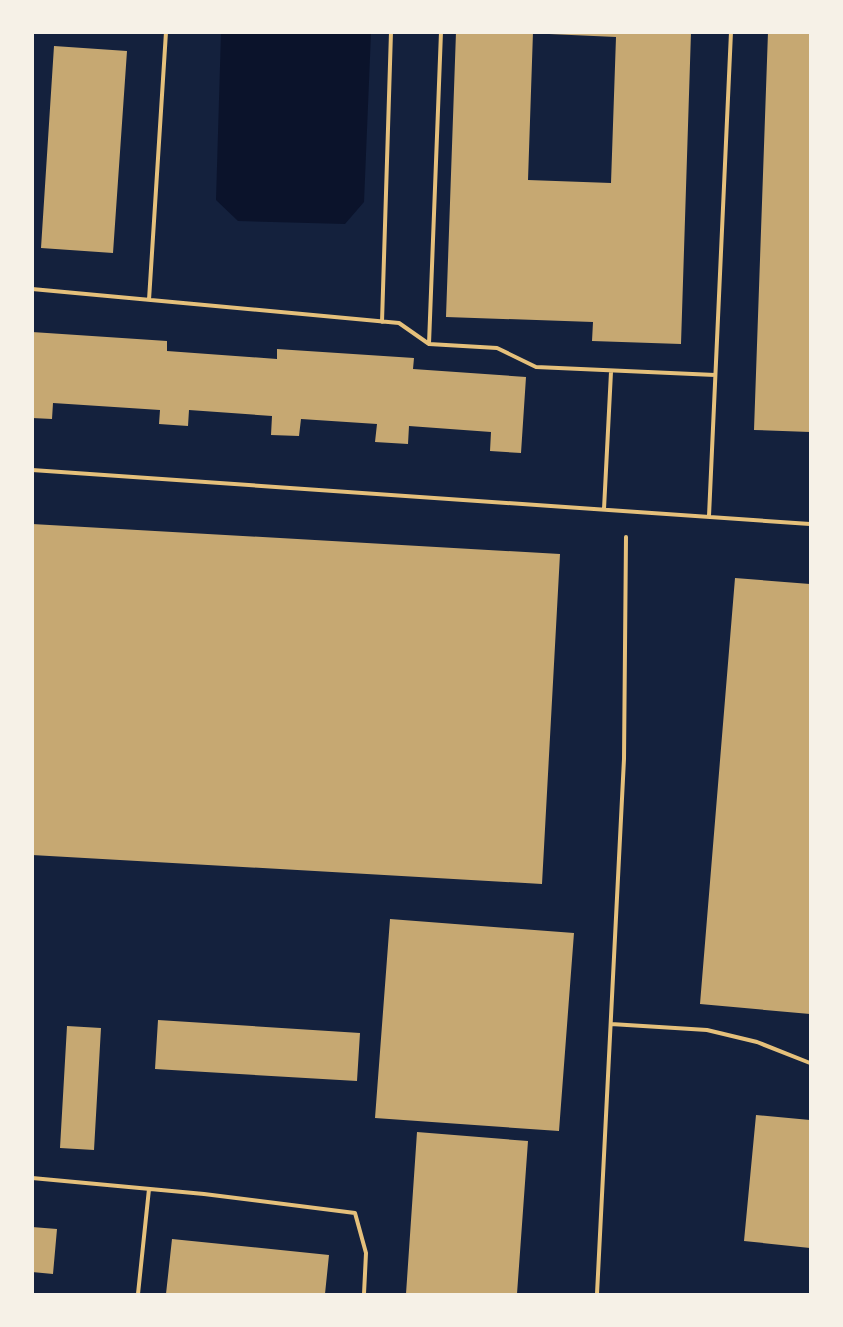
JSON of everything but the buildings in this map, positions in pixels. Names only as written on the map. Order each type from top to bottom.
[{"type":"lane","points":[[149,300],[166,32]]},
{"type":"lane","points":[[382,322],[391,32]]},
{"type":"lane","points":[[429,344],[441,32]]},
{"type":"lane","points":[[709,516],[731,32]]},
{"type":"lane","points":[[32,289],[399,323],[429,344],[497,348],[536,367],[611,372],[715,375]]},
{"type":"lane","points":[[604,509],[611,372]]},
{"type":"lane","points":[[32,470],[810,524]]},
{"type":"lane","points":[[598,1294],[624,759],[626,537]]},
{"type":"lane","points":[[611,1024],[707,1030],[757,1042],[810,1063]]},
{"type":"lane","points":[[32,1178],[149,1189],[355,1213],[366,1253],[364,1294]]},
{"type":"lane","points":[[138,1294],[149,1189]]},
{"type":"water","points":[[221,33],[371,33],[364,202],[345,224],[238,221],[216,200]]}]
